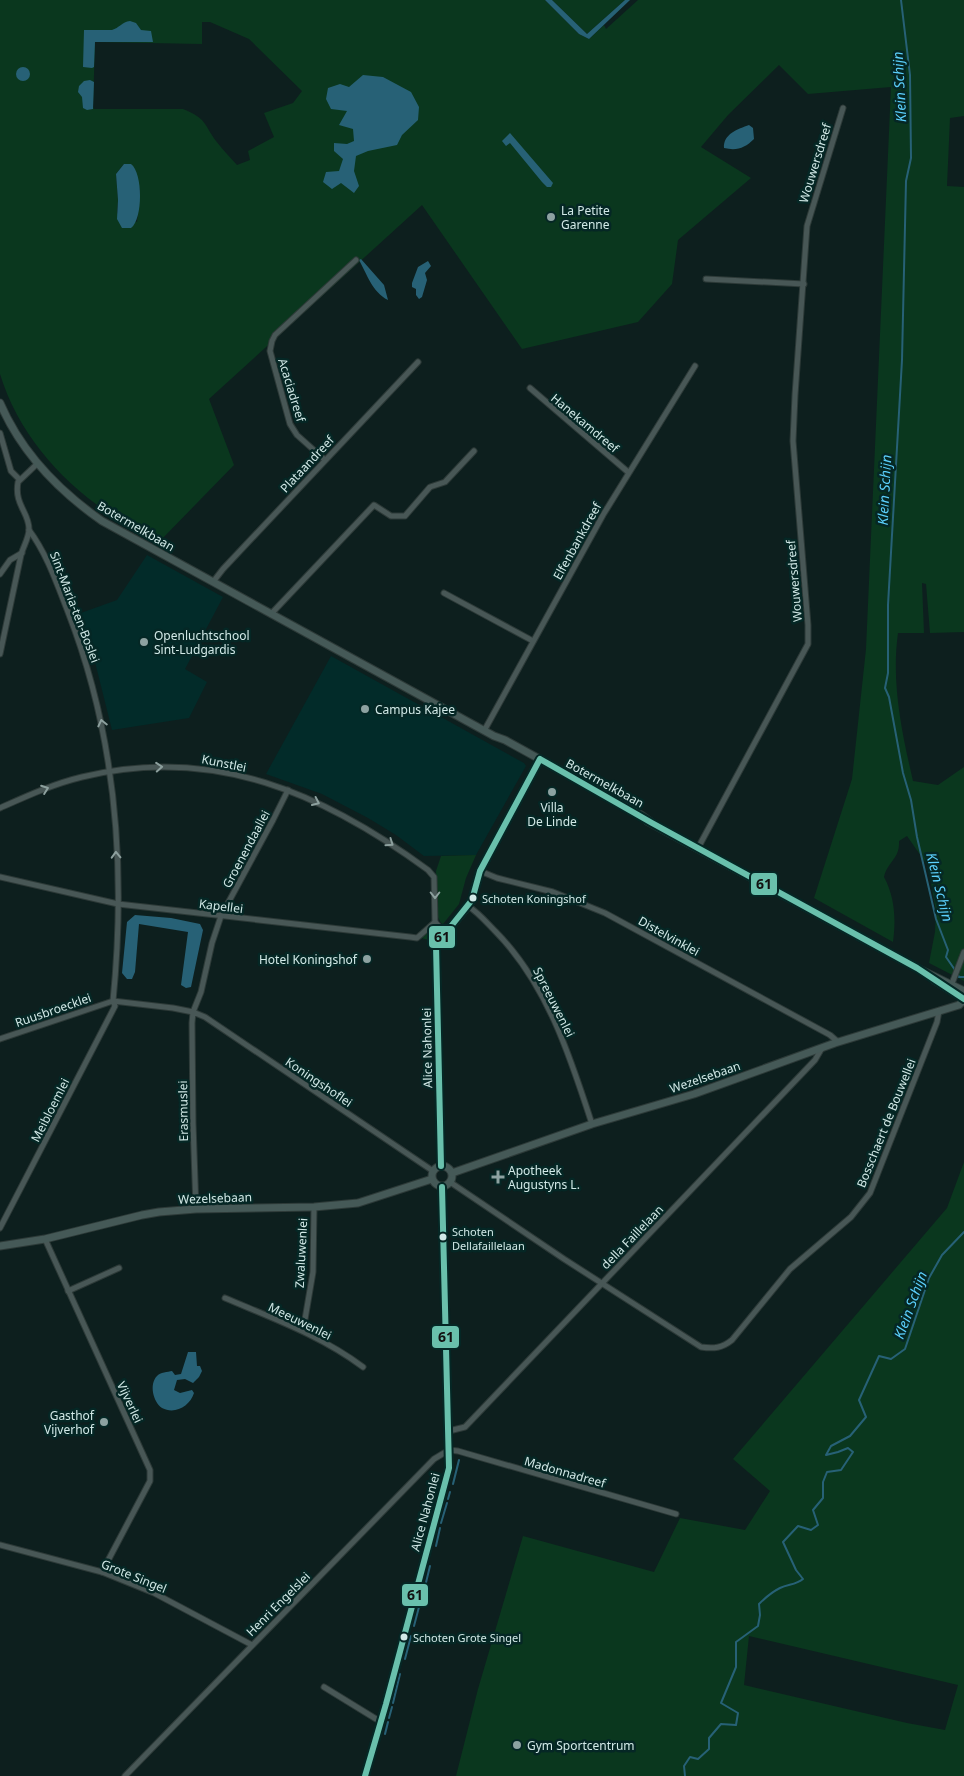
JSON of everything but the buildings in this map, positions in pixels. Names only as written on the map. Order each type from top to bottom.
[{"type":"street","name":"Wouwersdreef","points":[[698,848],[808,644],[793,441],[807,226],[843,108]]},
{"type":"street","name":"Acaciadreef","points":[[325,460],[297,435],[290,424],[270,348],[275,335],[356,260]]},
{"type":"street","points":[[706,279],[804,284]]},
{"type":"street","name":"Plataandreef","points":[[213,582],[223,568],[418,362]]},
{"type":"street","name":"Elfenbankdreef","points":[[484,731],[584,548],[628,472],[695,366]]},
{"type":"street","name":"Hanekamdreef","points":[[530,388],[628,472]]},
{"type":"street","name":"Botermelkbaan","points":[[0,403],[20,438],[38,464],[68,496],[102,521],[494,736],[503,744],[539,761],[917,968],[950,987],[964,999]]},
{"type":"street","points":[[0,433],[11,471],[19,479],[38,464]]},
{"type":"street","points":[[272,614],[374,505],[391,516],[405,516],[430,487],[445,482],[474,451]]},
{"type":"street","name":"Sint-Maria-ten-Boslei","points":[[19,479],[16,488],[17,497],[29,530],[40,546],[78,636],[98,704],[110,771],[116,828],[118,904]]},
{"type":"street","points":[[0,654],[29,530]]},
{"type":"street","points":[[0,574],[10,560],[16,555],[22,554]]},
{"type":"street","points":[[444,593],[533,641]]},
{"type":"street","name":"Alice Nahonlei","points":[[441,1166],[436,945],[472,900],[480,871],[539,761]]},
{"type":"street","name":"Kunstlei","points":[[0,808],[52,786],[80,777],[110,771],[171,766],[200,768],[240,775],[313,800],[374,832],[428,870],[434,877],[435,922]]},
{"type":"street","name":"Groenendaallei","points":[[193,1012],[201,992],[212,943],[221,916],[288,790]]},
{"type":"street","name":"Distelvinklei","points":[[480,871],[497,878],[553,892],[605,913],[822,1030],[838,1042]]},
{"type":"street","name":"Kapellei","points":[[0,877],[118,904],[417,938],[435,922]]},
{"type":"street","name":"Meibloemlei","points":[[0,1228],[115,1006],[113,1001],[118,904]]},
{"type":"street","name":"Spreeuwenlei","points":[[468,906],[481,916],[513,950],[537,988],[555,1022],[566,1049],[592,1124]]},
{"type":"street","points":[[435,922],[445,933]]},
{"type":"street","points":[[950,987],[964,952]]},
{"type":"street","name":"Botermelkbaan","points":[[950,987],[964,991]]},
{"type":"street","name":"Wezelsebaan","points":[[452,1173],[592,1124],[694,1094],[838,1042],[960,1005],[964,999]]},
{"type":"street","name":"Koningshoflei","points":[[113,1001],[173,1008],[193,1012],[205,1017],[433,1170]]},
{"type":"street","name":"Ruusbroecklei","points":[[0,1039],[113,1001]]},
{"type":"street","name":"Erasmuslei","points":[[193,1012],[193,1123],[196,1209]]},
{"type":"street","name":"Bosschaert de Bouwellei","points":[[601,1283],[701,1346],[719,1348],[732,1340],[790,1269],[851,1217],[870,1193],[937,1022],[939,1012]]},
{"type":"street","name":"della Faillelaan","points":[[449,1431],[465,1427],[815,1060],[822,1048]]},
{"type":"street","points":[[441,1166],[448,1168],[452,1173],[450,1182],[442,1187],[436,1185],[432,1180],[433,1170],[441,1166]]},
{"type":"street","name":"Wezelsebaan","points":[[0,1246],[45,1239],[142,1215],[196,1209],[314,1207],[358,1202],[432,1180]]},
{"type":"street","points":[[450,1182],[601,1283]]},
{"type":"street","name":"Alice Nahonlei","points":[[365,1776],[449,1468],[442,1187]]},
{"type":"street","name":"Zwaluwenlei","points":[[303,1331],[313,1272],[314,1207]]},
{"type":"street","name":"Vijverlei","points":[[45,1239],[150,1470],[150,1481],[102,1572]]},
{"type":"street","points":[[68,1291],[120,1268]]},
{"type":"street","name":"Meeuwenlei","points":[[225,1298],[303,1331],[325,1342],[363,1367]]},
{"type":"street","name":"Madonnadreef","points":[[449,1450],[676,1514]]},
{"type":"street","name":"Henri Engelslei","points":[[125,1776],[434,1459],[449,1450]]},
{"type":"street","name":"Grote Singel","points":[[0,1545],[102,1572],[154,1593],[252,1645]]},
{"type":"street","points":[[324,1687],[381,1722]]},
{"type":"shaded area","points":[[545,0],[552,0],[587,34],[625,0],[630,0],[589,39],[579,34]]},
{"type":"shaded area","points":[[130,21],[136,23],[141,30],[151,31],[153,42],[95,42],[94,67],[83,67],[84,30],[112,30]]},
{"type":"shaded area","points":[[23,67],[28,69],[30,74],[28,79],[23,81],[18,79],[16,74],[18,69]]},
{"type":"shaded area","points":[[363,75],[383,77],[411,92],[419,107],[418,120],[402,135],[397,145],[368,151],[356,156],[354,171],[359,186],[354,193],[341,183],[332,189],[323,182],[326,172],[339,171],[343,159],[334,151],[334,143],[347,144],[354,141],[353,129],[339,125],[347,111],[331,109],[326,99],[328,88],[340,84],[349,87]]},
{"type":"shaded area","points":[[90,80],[94,82],[93,109],[87,110],[83,108],[82,97],[78,92],[79,86],[84,81]]},
{"type":"shaded area","points":[[749,125],[753,128],[754,139],[751,142],[737,149],[724,148],[724,143],[729,136],[736,130]]},
{"type":"shaded area","points":[[510,133],[553,183],[551,187],[547,187],[542,182],[510,143],[506,146],[502,141]]},
{"type":"shaded area","points":[[124,164],[131,164],[135,169],[139,186],[138,215],[131,228],[122,228],[117,219],[116,174]]},
{"type":"shaded area","points":[[361,259],[384,285],[388,300],[382,297],[374,288],[359,260]]},
{"type":"shaded area","points":[[428,261],[431,266],[425,273],[427,280],[422,297],[419,299],[416,295],[416,289],[412,287],[412,283],[418,267]]},
{"type":"shaded area","name":"Openluchtschool Sint-Ludgardis","points":[[147,555],[223,597],[185,669],[207,682],[189,718],[112,730],[95,662],[78,614],[117,600]]},
{"type":"shaded area","name":"Campus Kajee","points":[[331,656],[524,763],[526,766],[476,855],[424,856],[396,835],[322,794],[266,774]]},
{"type":"shaded area","points":[[135,915],[171,918],[200,924],[203,930],[191,987],[186,988],[181,985],[188,932],[139,924],[135,972],[132,979],[127,979],[122,973],[127,922]]},
{"type":"shaded area","points":[[188,1352],[196,1352],[197,1366],[200,1366],[202,1371],[193,1383],[185,1379],[177,1380],[174,1390],[180,1393],[192,1390],[194,1393],[192,1398],[186,1405],[177,1410],[162,1408],[156,1402],[153,1393],[155,1379],[164,1372],[172,1371],[175,1375],[181,1374]]},
{"type":"green space","points":[[0,0],[545,0],[579,34],[589,39],[604,25],[606,29],[638,0],[964,0],[964,116],[950,118],[947,186],[964,187],[964,632],[930,633],[926,584],[922,583],[924,633],[898,633],[896,670],[899,708],[913,781],[938,785],[964,767],[964,981],[929,963],[935,932],[936,911],[928,866],[907,836],[899,841],[898,852],[884,877],[894,909],[893,942],[814,898],[852,779],[866,649],[891,87],[808,94],[779,65],[728,115],[701,147],[751,178],[678,240],[672,284],[638,322],[522,349],[422,205],[209,399],[234,465],[160,541],[106,511],[88,498],[56,468],[28,434],[7,395],[0,374]],"holes":[[[202,22],[210,22],[249,39],[302,91],[293,103],[264,113],[274,137],[248,151],[250,160],[237,165],[216,141],[201,119],[183,109],[94,109],[93,107],[95,42],[202,44]],[[124,164],[131,164],[140,190],[137,222],[117,213],[116,174]]]},
{"type":"green space","points":[[552,0],[625,0],[587,34]]},
{"type":"green space","points":[[476,855],[466,878],[459,904],[443,924],[438,917],[436,871],[441,856]]},
{"type":"green space","points":[[432,927],[439,929],[429,940],[421,938]]},
{"type":"green space","points":[[964,1162],[964,1776],[456,1776],[478,1689],[523,1536],[654,1572],[680,1518],[745,1530],[770,1491],[733,1459],[947,1208]],"holes":[[[749,1636],[958,1685],[945,1730],[744,1685]]]},
{"type":"waterway","name":"Klein Schijn","points":[[901,0],[910,75],[911,158],[906,181],[902,360],[888,605],[888,673],[885,688],[889,697],[903,773],[911,800],[917,837],[936,919],[948,950],[946,957],[955,970]]},
{"type":"waterway","name":"Klein Schijn","points":[[958,975],[959,977],[964,977]]},
{"type":"waterway","name":"Klein Schijn","points":[[685,1776],[684,1766],[690,1757],[698,1759],[709,1749],[709,1738],[721,1724],[736,1725],[738,1713],[721,1703],[736,1667],[736,1642],[758,1626],[759,1604],[761,1602],[777,1590],[803,1579],[796,1570],[783,1542],[798,1526],[811,1530],[818,1525],[813,1510],[823,1498],[823,1482],[827,1472],[841,1470],[853,1452],[848,1448],[826,1455],[831,1446],[850,1436],[866,1417],[859,1400],[879,1356],[891,1359],[905,1349],[929,1278],[942,1255],[964,1232]]},
{"type":"waterway","points":[[453,1484],[459,1460]]},
{"type":"waterway","points":[[448,1499],[450,1492]]},
{"type":"waterway","points":[[441,1523],[447,1503]]},
{"type":"waterway","points":[[436,1546],[440,1528]]},
{"type":"waterway","points":[[422,1599],[430,1566]]},
{"type":"waterway","points":[[414,1626],[419,1607]]},
{"type":"waterway","points":[[405,1659],[411,1636]]},
{"type":"waterway","points":[[393,1703],[400,1674]]},
{"type":"waterway","points":[[389,1718],[392,1707]]},
{"type":"waterway","points":[[385,1734],[388,1722]]},
{"type":"transit line","name":"61","points":[[441,1166],[436,945],[472,900],[480,871],[540,759],[652,823],[917,968],[964,999]]},
{"type":"transit line","name":"61","points":[[365,1776],[449,1468],[442,1187]]},
{"type":"place","name":"La Petite Garenne","points":[[551,217]]},
{"type":"place","name":"Openluchtschool Sint-Ludgardis","points":[[144,642]]},
{"type":"place","name":"Campus Kajee","points":[[365,709]]},
{"type":"place","name":"Villa De Linde","points":[[552,792]]},
{"type":"place","name":"Schoten Koningshof","points":[[473,898]]},
{"type":"place","name":"Hotel Koningshof","points":[[367,959]]},
{"type":"place","name":"Apotheek Augustyns L.","points":[[498,1177]]},
{"type":"place","name":"Schoten Dellafaillelaan","points":[[443,1237]]},
{"type":"place","name":"Gasthof Vijverhof","points":[[104,1422]]},
{"type":"place","name":"Schoten Grote Singel","points":[[404,1637]]},
{"type":"place","name":"Gym Sportcentrum","points":[[517,1745]]}]
